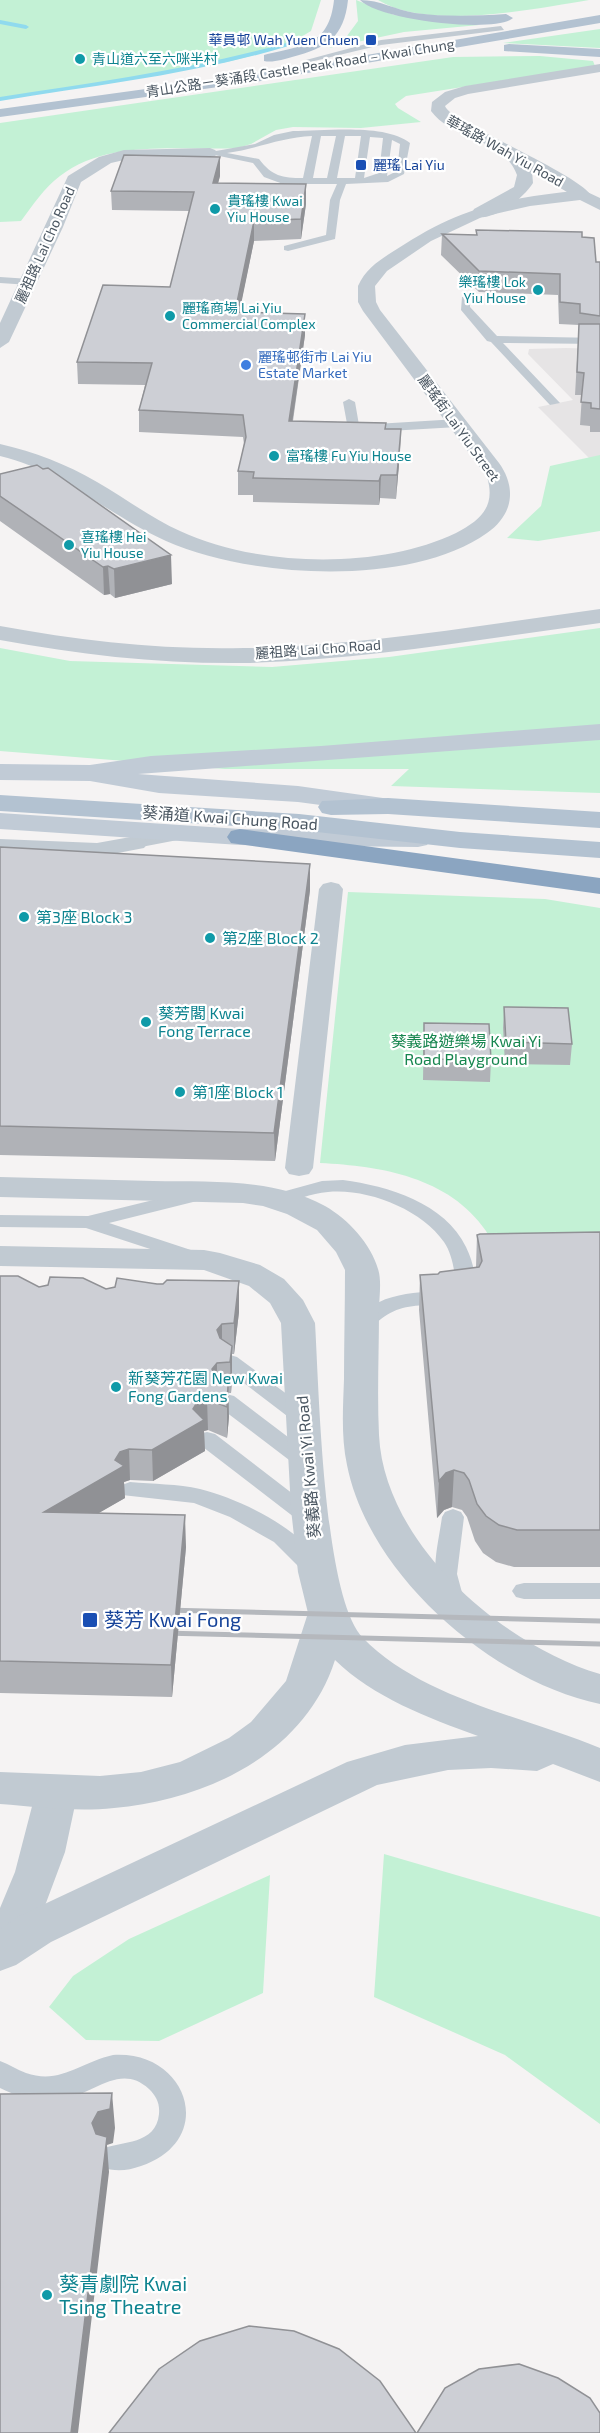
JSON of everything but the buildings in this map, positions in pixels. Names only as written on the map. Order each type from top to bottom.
[{"type":"highway","points":[[240,837],[600,886]]},
{"type":"main road","points":[[98,92],[251,63],[321,41],[331,33],[338,22],[341,0]]},
{"type":"main road","points":[[368,0],[385,9],[426,17],[481,19],[519,17]]},
{"type":"main road","points":[[559,12],[600,6]]},
{"type":"main road","name":"青山公路－葵涌段 Castle Peak Road – Kwai Chung","points":[[0,105],[310,60],[600,11]]},
{"type":"main road","name":"青山公路－葵涌段 Castle Peak Road – Kwai Chung","points":[[0,113],[217,83],[600,19]]},
{"type":"main road","points":[[365,59],[457,50],[521,48],[600,54]]},
{"type":"main road","points":[[90,773],[151,764],[321,754],[600,732]]},
{"type":"main road","name":"葵涌道 Kwai Chung Road","points":[[0,772],[90,773],[159,785],[298,794],[388,806],[600,820]]},
{"type":"main road","name":"葵涌道 Kwai Chung Road","points":[[0,792],[301,808],[388,806]]},
{"type":"main road","name":"葵涌道 Kwai Chung Road","points":[[0,803],[299,822],[460,840],[600,850]]},
{"type":"main road","name":"葵涌道 Kwai Chung Road","points":[[0,821],[240,837],[460,840]]},
{"type":"street","name":"華瑤路 Wah Yiu Road","points":[[600,68],[465,90],[450,95],[437,105],[438,111],[446,119],[512,152],[600,205]]},
{"type":"street","name":"麗瑤街 Lai Yiu Street","points":[[0,450],[40,460],[171,535],[202,548],[237,557],[277,562],[354,563],[398,558],[440,548],[472,534],[492,519],[502,503],[502,485],[492,467],[372,311],[364,291],[368,280],[380,268],[443,227],[511,198],[525,183],[527,177],[524,166],[512,152]]},
{"type":"street","name":"麗祖路 Lai Cho Road","points":[[0,342],[56,226],[74,179],[105,160],[152,153],[210,153]]},
{"type":"street","name":"麗瑤街 Lai Yiu Street","points":[[480,213],[583,195]]},
{"type":"street","points":[[480,213],[534,206],[570,208],[600,214]]},
{"type":"street","name":"麗祖路 Lai Cho Road","points":[[0,633],[105,650],[278,655],[600,616]]},
{"type":"street","points":[[0,846],[97,850],[136,843]]},
{"type":"street","points":[[299,1168],[331,889]]},
{"type":"street","points":[[0,1187],[243,1193],[278,1199],[309,1210],[335,1227],[353,1247],[363,1270],[361,1437],[372,1488],[382,1514],[403,1548],[454,1606],[483,1631],[516,1654],[554,1673],[600,1689]]},
{"type":"street","name":"葵義路 Kwai Yi Road","points":[[0,1256],[204,1260],[232,1266],[256,1275],[276,1289],[291,1305],[298,1323],[306,1461],[317,1571],[327,1613],[335,1631],[363,1662],[396,1683],[471,1719],[550,1745],[600,1768]]},
{"type":"street","points":[[0,1788],[113,1792],[153,1787],[191,1776],[226,1760],[257,1740],[282,1717],[301,1691],[314,1664],[327,1613]]},
{"type":"street","points":[[0,1952],[35,1929],[90,1902],[362,1773],[402,1760],[446,1753],[490,1751],[535,1755],[600,1768]]},
{"type":"street","points":[[0,1947],[26,1904],[46,1845],[57,1791]]},
{"type":"lane","points":[[293,134],[366,135],[388,137],[405,143],[400,172],[388,179],[359,182],[283,181],[267,175],[256,161],[210,153],[257,146],[293,134]]},
{"type":"lane","points":[[307,183],[317,134]]},
{"type":"lane","points":[[288,248],[331,237],[341,134]]},
{"type":"lane","points":[[359,182],[366,135]]},
{"type":"lane","points":[[359,182],[383,175],[388,137]]},
{"type":"lane","points":[[263,168],[270,141]]},
{"type":"lane","points":[[0,280],[30,282]]},
{"type":"lane","points":[[466,299],[465,308],[554,403]]},
{"type":"lane","points":[[492,339],[600,341]]},
{"type":"lane","points":[[350,402],[354,429],[458,423]]},
{"type":"lane","points":[[136,843],[190,834]]},
{"type":"lane","points":[[278,1199],[298,1176],[299,1168]]},
{"type":"lane","points":[[278,1199],[328,1186],[360,1188],[414,1208],[435,1222],[452,1239],[461,1260],[468,1297],[408,1300],[385,1306],[374,1311],[361,1328]]},
{"type":"lane","points":[[0,1221],[88,1222],[212,1192]]},
{"type":"lane","points":[[88,1222],[204,1260]]},
{"type":"lane","points":[[230,1362],[303,1417]]},
{"type":"lane","points":[[226,1401],[306,1461]]},
{"type":"lane","points":[[205,1444],[236,1461],[311,1519]]},
{"type":"lane","points":[[130,1490],[197,1496],[238,1512],[282,1536],[317,1571]]},
{"type":"lane","points":[[453,1517],[446,1574],[454,1606]]},
{"type":"lane","points":[[524,1591],[600,1591]]},
{"type":"lane","points":[[0,2073],[12,2082],[36,2089],[67,2086],[102,2070],[126,2066],[143,2069],[157,2078],[167,2090],[173,2104],[172,2120],[166,2135],[154,2147],[138,2155],[111,2158]]},
{"type":"shaded area","points":[[529,349],[600,349],[600,465],[596,465],[538,407],[573,400],[528,354]]},
{"type":"green space","points":[[0,0],[321,0],[311,31],[273,49],[191,68],[0,99]]},
{"type":"green space","points":[[356,0],[394,15],[470,22],[479,25],[404,32],[329,48],[344,40],[358,21]]},
{"type":"green space","points":[[378,0],[589,0],[511,12],[452,16],[399,9]]},
{"type":"green space","points":[[600,29],[600,48],[503,43]]},
{"type":"green space","points":[[540,56],[593,61],[595,66],[406,96],[395,104],[421,122],[361,128],[293,127],[276,130],[251,144],[238,148],[146,149],[100,156],[79,164],[54,180],[21,221],[0,222],[0,123],[453,57]]},
{"type":"green space","points":[[600,455],[600,531],[538,541],[507,538],[541,506],[550,466]]},
{"type":"green space","points":[[600,628],[600,793],[391,786],[409,769],[225,769],[0,751],[0,648],[70,661],[272,667],[389,657]]},
{"type":"green space","name":"葵義路遊樂場 Kwai Yi Road Playground","points":[[348,892],[545,899],[600,908],[600,1266],[497,1266],[486,1231],[471,1213],[453,1198],[412,1178],[390,1172],[366,1167],[320,1163]]},
{"type":"green space","points":[[384,1854],[600,1917],[600,2124],[505,2055],[374,1997]]},
{"type":"green space","points":[[270,1875],[263,1993],[159,2041],[86,2040],[49,2007],[73,1976],[129,1939]]},
{"type":"waterway","points":[[0,22],[26,27]]},
{"type":"waterway","points":[[0,99],[167,72],[260,53],[290,44]]},
{"type":"railway","points":[[165,1610],[600,1621]]},
{"type":"railway","points":[[162,1633],[600,1644]]},
{"type":"place","name":"華員邨 Wah Yuen Chuen","points":[[371,40]]},
{"type":"place","name":"青山道六至六咪半村","points":[[80,59]]},
{"type":"place","name":"麗瑤 Lai Yiu","points":[[361,165]]},
{"type":"place","name":"貴瑤樓 Kwai Yiu House","points":[[215,209]]},
{"type":"place","name":"樂瑤樓 Lok Yiu House","points":[[538,290]]},
{"type":"place","name":"麗瑤商場 Lai Yiu Commercial Complex","points":[[170,316]]},
{"type":"place","name":"麗瑤邨街市 Lai Yiu Estate Market","points":[[246,365]]},
{"type":"place","name":"富瑤樓 Fu Yiu House","points":[[274,456]]},
{"type":"place","name":"喜瑤樓 Hei Yiu House","points":[[69,545]]},
{"type":"place","name":"第3座 Block 3","points":[[24,917]]},
{"type":"place","name":"第2座 Block 2","points":[[210,938]]},
{"type":"place","name":"葵芳閣 Kwai Fong Terrace","points":[[146,1022]]},
{"type":"place","name":"第1座 Block 1","points":[[180,1092]]},
{"type":"place","name":"新葵芳花園 New Kwai Fong Gardens","points":[[116,1387]]},
{"type":"place","name":"葵芳 Kwai Fong","points":[[90,1620]]},
{"type":"place","name":"葵青劇院 Kwai Tsing Theatre","points":[[47,2295]]}]
